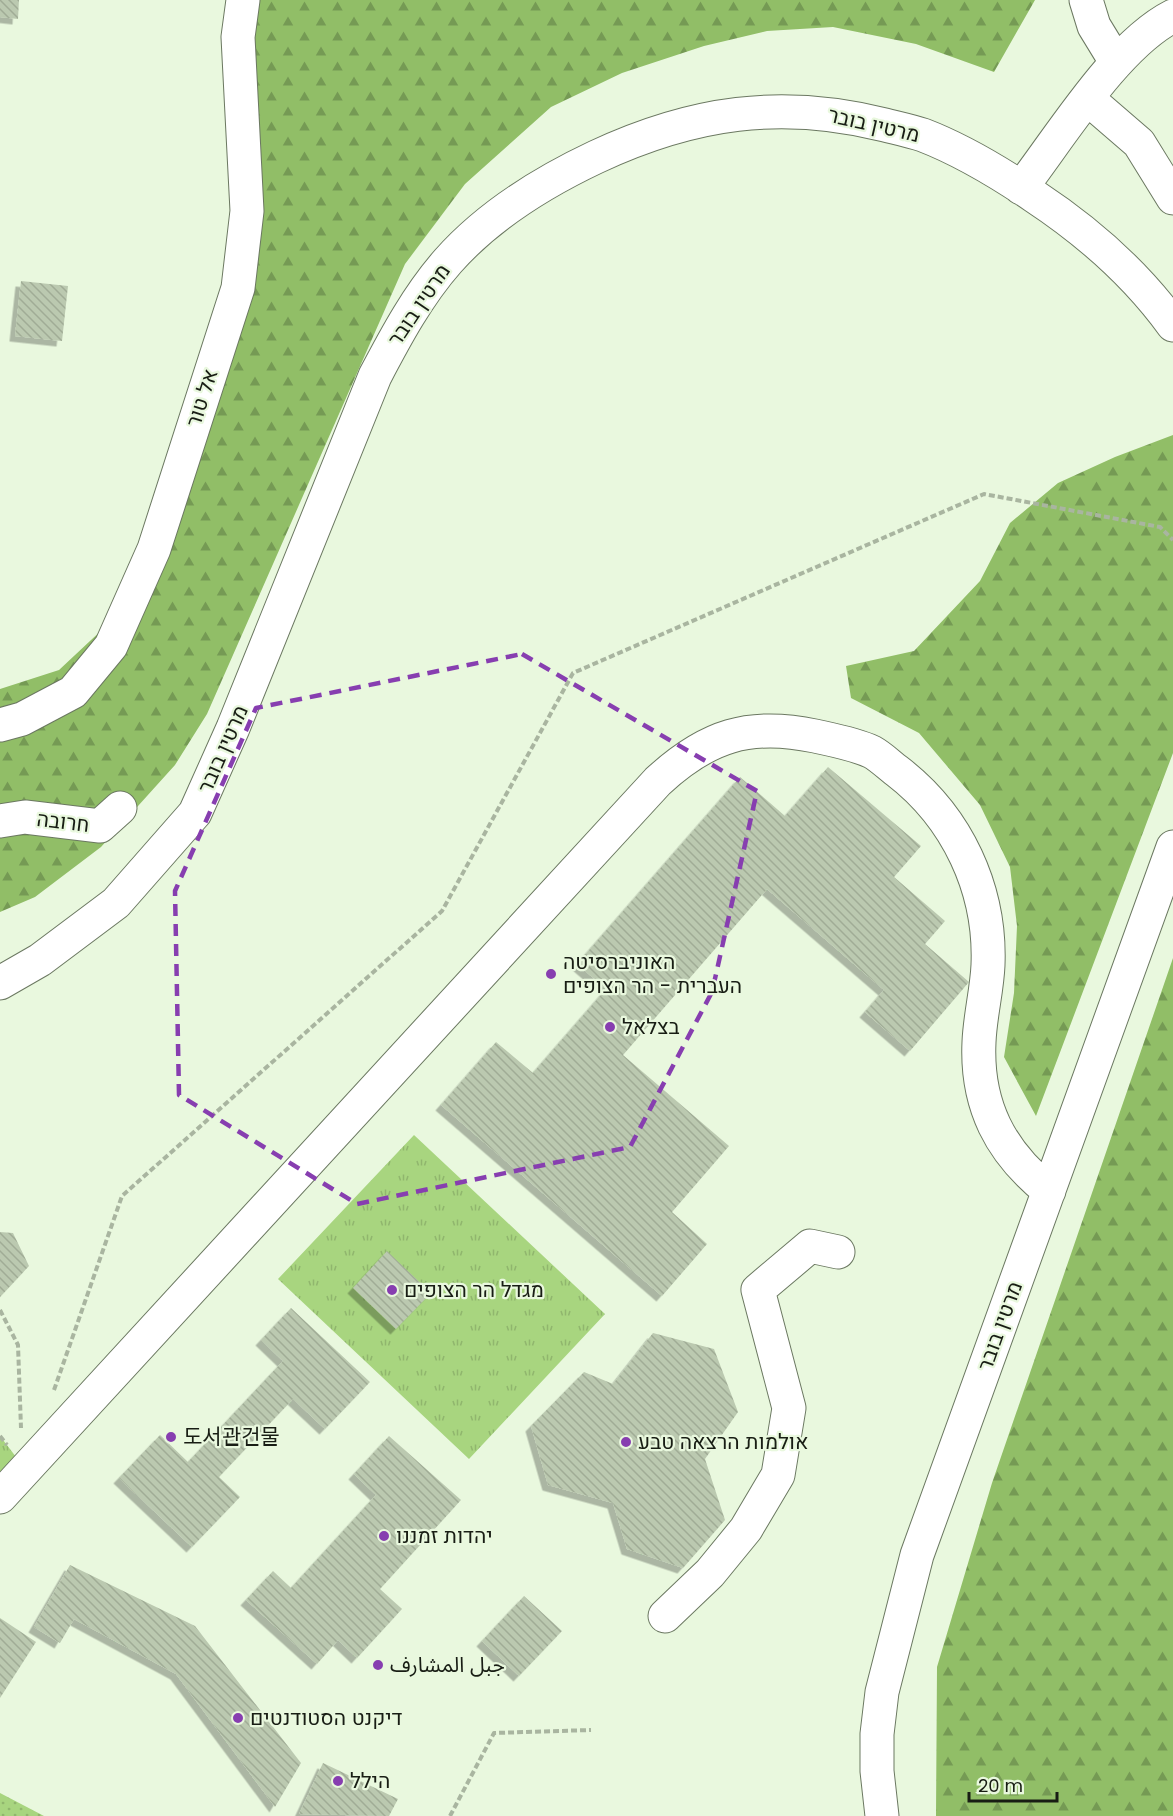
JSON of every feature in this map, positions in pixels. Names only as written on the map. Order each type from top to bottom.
[{"type":"street","name":"אל טור","points":[[0,725],[22,718],[73,692],[111,646],[154,549],[237,288],[246,211],[238,37],[243,0]]},
{"type":"street","points":[[1086,0],[1094,26],[1116,62]]},
{"type":"street","points":[[1022,188],[1116,62],[1168,11]]},
{"type":"street","points":[[1088,99],[1139,143],[1173,198]]},
{"type":"street","name":"מרטין בובר","points":[[0,983],[40,960],[116,903],[195,813],[233,728],[375,376],[424,291],[449,260],[504,213],[570,169],[648,135],[694,121],[780,111],[828,112],[923,135],[977,161],[1072,221],[1146,292],[1173,325]]},
{"type":"street","points":[[0,1497],[657,781],[680,760],[711,741],[741,732],[787,730],[831,739],[872,752],[906,778],[951,826],[979,886],[986,928],[988,964],[979,1041],[980,1080],[991,1120],[1007,1149],[1026,1172],[1049,1191]]},
{"type":"street","name":"חרובה","points":[[0,821],[25,817],[100,826],[120,808]]},
{"type":"street","name":"מרטין בובר","points":[[882,1816],[877,1771],[877,1734],[882,1692],[917,1555],[1173,847]]},
{"type":"street","points":[[665,1616],[710,1573],[746,1529],[778,1475],[789,1408],[758,1290],[810,1246],[838,1252]]},
{"type":"path","points":[[52,1393],[122,1196],[442,911],[573,673],[984,494],[1160,527],[1173,540]]},
{"type":"path","points":[[0,1310],[18,1345],[21,1423]]},
{"type":"path","points":[[450,1816],[494,1733],[591,1730]]},
{"type":"highlighted area","points":[[522,654],[757,791],[712,992],[630,1147],[357,1204],[179,1095],[175,891],[256,708]]},
{"type":"green space","points":[[252,0],[1035,0],[994,72],[916,44],[833,27],[767,31],[704,46],[622,73],[551,107],[465,184],[405,264],[207,714],[175,765],[101,847],[35,897],[0,912],[0,689],[59,670],[106,626],[155,528],[257,207]]},
{"type":"green space","points":[[1173,435],[1173,753],[1036,1116],[1004,1057],[1014,993],[1017,926],[1010,867],[980,805],[919,733],[851,698],[846,666],[914,651],[980,581],[1010,523],[1058,483],[1115,457]]},
{"type":"green space","points":[[1173,958],[1173,1816],[936,1816],[937,1667],[992,1483]]},
{"type":"green space","points":[[414,1135],[605,1314],[469,1459],[278,1279]]},
{"type":"green space","points":[[0,1436],[26,1470],[0,1497]]},
{"type":"green space","points":[[0,1793],[44,1816],[0,1816]]},
{"type":"building","points":[[0,0],[19,0],[18,19],[0,17]]},
{"type":"building","points":[[21,281],[68,286],[62,341],[15,336]]},
{"type":"building","name":"בצלאל","points":[[828,767],[921,846],[894,877],[945,921],[925,944],[969,982],[910,1051],[865,1012],[884,990],[767,889],[623,1055],[729,1146],[672,1212],[707,1244],[662,1296],[441,1105],[496,1042],[533,1073],[606,989],[577,964],[740,777],[785,816]]},
{"type":"building","points":[[0,1232],[13,1233],[29,1266],[0,1297]]},
{"type":"building","name":"מגדל הר הצופים","points":[[387,1251],[431,1293],[396,1329],[353,1288]]},
{"type":"building","points":[[291,1308],[370,1382],[325,1429],[293,1399],[219,1477],[240,1497],[192,1547],[119,1478],[160,1435],[188,1462],[283,1361],[261,1340]]},
{"type":"building","name":"אולמות הרצאה טבע","points":[[653,1333],[714,1349],[738,1412],[705,1459],[725,1520],[683,1568],[627,1549],[613,1503],[548,1485],[531,1426],[584,1372],[613,1384]]},
{"type":"building","name":"יהדות זמננו","points":[[389,1436],[461,1500],[380,1589],[402,1609],[357,1658],[338,1640],[317,1664],[246,1600],[273,1571],[291,1588],[376,1495],[354,1474]]},
{"type":"building","name":"דיקנט הסטודנטים","points":[[70,1565],[195,1626],[301,1763],[275,1807],[176,1674],[74,1619],[60,1643],[34,1627]]},
{"type":"building","points":[[524,1596],[562,1631],[519,1676],[482,1641]]},
{"type":"building","points":[[0,1618],[36,1642],[0,1698]]},
{"type":"building","name":"הילל","points":[[323,1763],[398,1799],[389,1816],[299,1814]]},
{"type":"place","name":"האוניברסיטה העברית - הר הצופים","points":[[551,974]]},
{"type":"place","name":"בצלאל","points":[[610,1027]]},
{"type":"place","name":"מגדל הר הצופים","points":[[392,1290]]},
{"type":"place","name":"도서관건물","points":[[171,1437]]},
{"type":"place","name":"אולמות הרצאה טבע","points":[[626,1442]]},
{"type":"place","name":"יהדות זמננו","points":[[384,1536]]},
{"type":"place","name":"جبل المشارف","points":[[378,1665]]},
{"type":"place","name":"דיקנט הסטודנטים","points":[[238,1718]]},
{"type":"place","name":"הילל","points":[[338,1781]]}]
